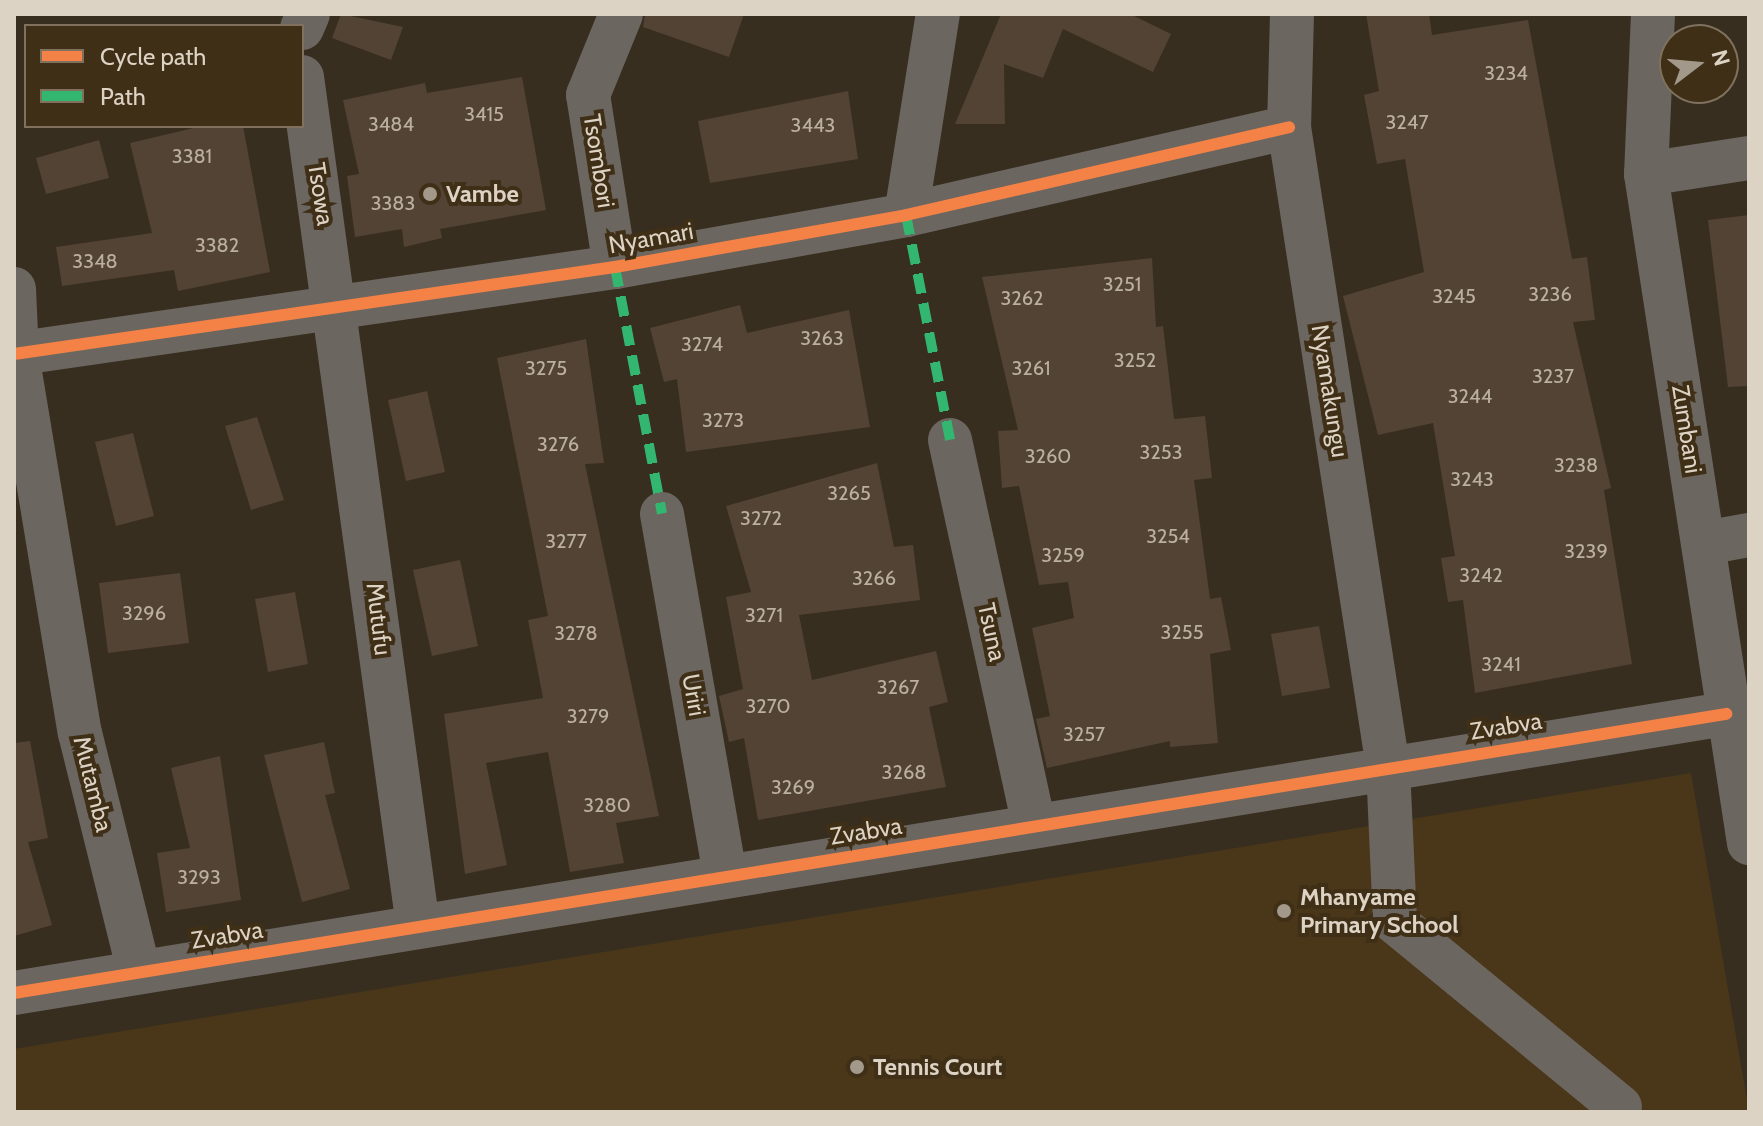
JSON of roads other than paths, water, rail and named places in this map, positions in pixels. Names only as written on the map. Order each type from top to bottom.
[{"type":"street","name":"Tsombori","points":[[615,267],[588,95],[621,14]]},
{"type":"street","points":[[906,215],[938,14]]},
{"type":"street","name":"Nyamakungu","points":[[1292,14],[1289,127],[1388,767],[1395,922],[1620,1107]]},
{"type":"street","name":"Zumbani","points":[[1653,14],[1646,174],[1705,543],[1726,714],[1749,843]]},
{"type":"street","name":"Tsowa","points":[[304,89],[340,311]]},
{"type":"street","name":"Nyamari","points":[[15,354],[340,311],[615,267],[906,215],[1289,127]]},
{"type":"street","points":[[1646,174],[1749,158]]},
{"type":"street","points":[[14,289],[15,354]]},
{"type":"street","name":"Mutufu","points":[[340,311],[418,926]]},
{"type":"street","name":"Mutamba","points":[[15,354],[60,594],[80,733],[139,972]]},
{"type":"street","name":"Tsuna","points":[[950,440],[1034,825]]},
{"type":"street","name":"Uriri","points":[[662,514],[725,876]]},
{"type":"street","points":[[1705,543],[1749,535]]},
{"type":"street","name":"Zvabva","points":[[14,993],[1726,714]]},
{"type":"place","name":"Vambe","points":[[430,194]]},
{"type":"place","name":"Mhanyame Primary School","points":[[1284,911]]},
{"type":"place","name":"Tennis Court","points":[[857,1067]]}]
